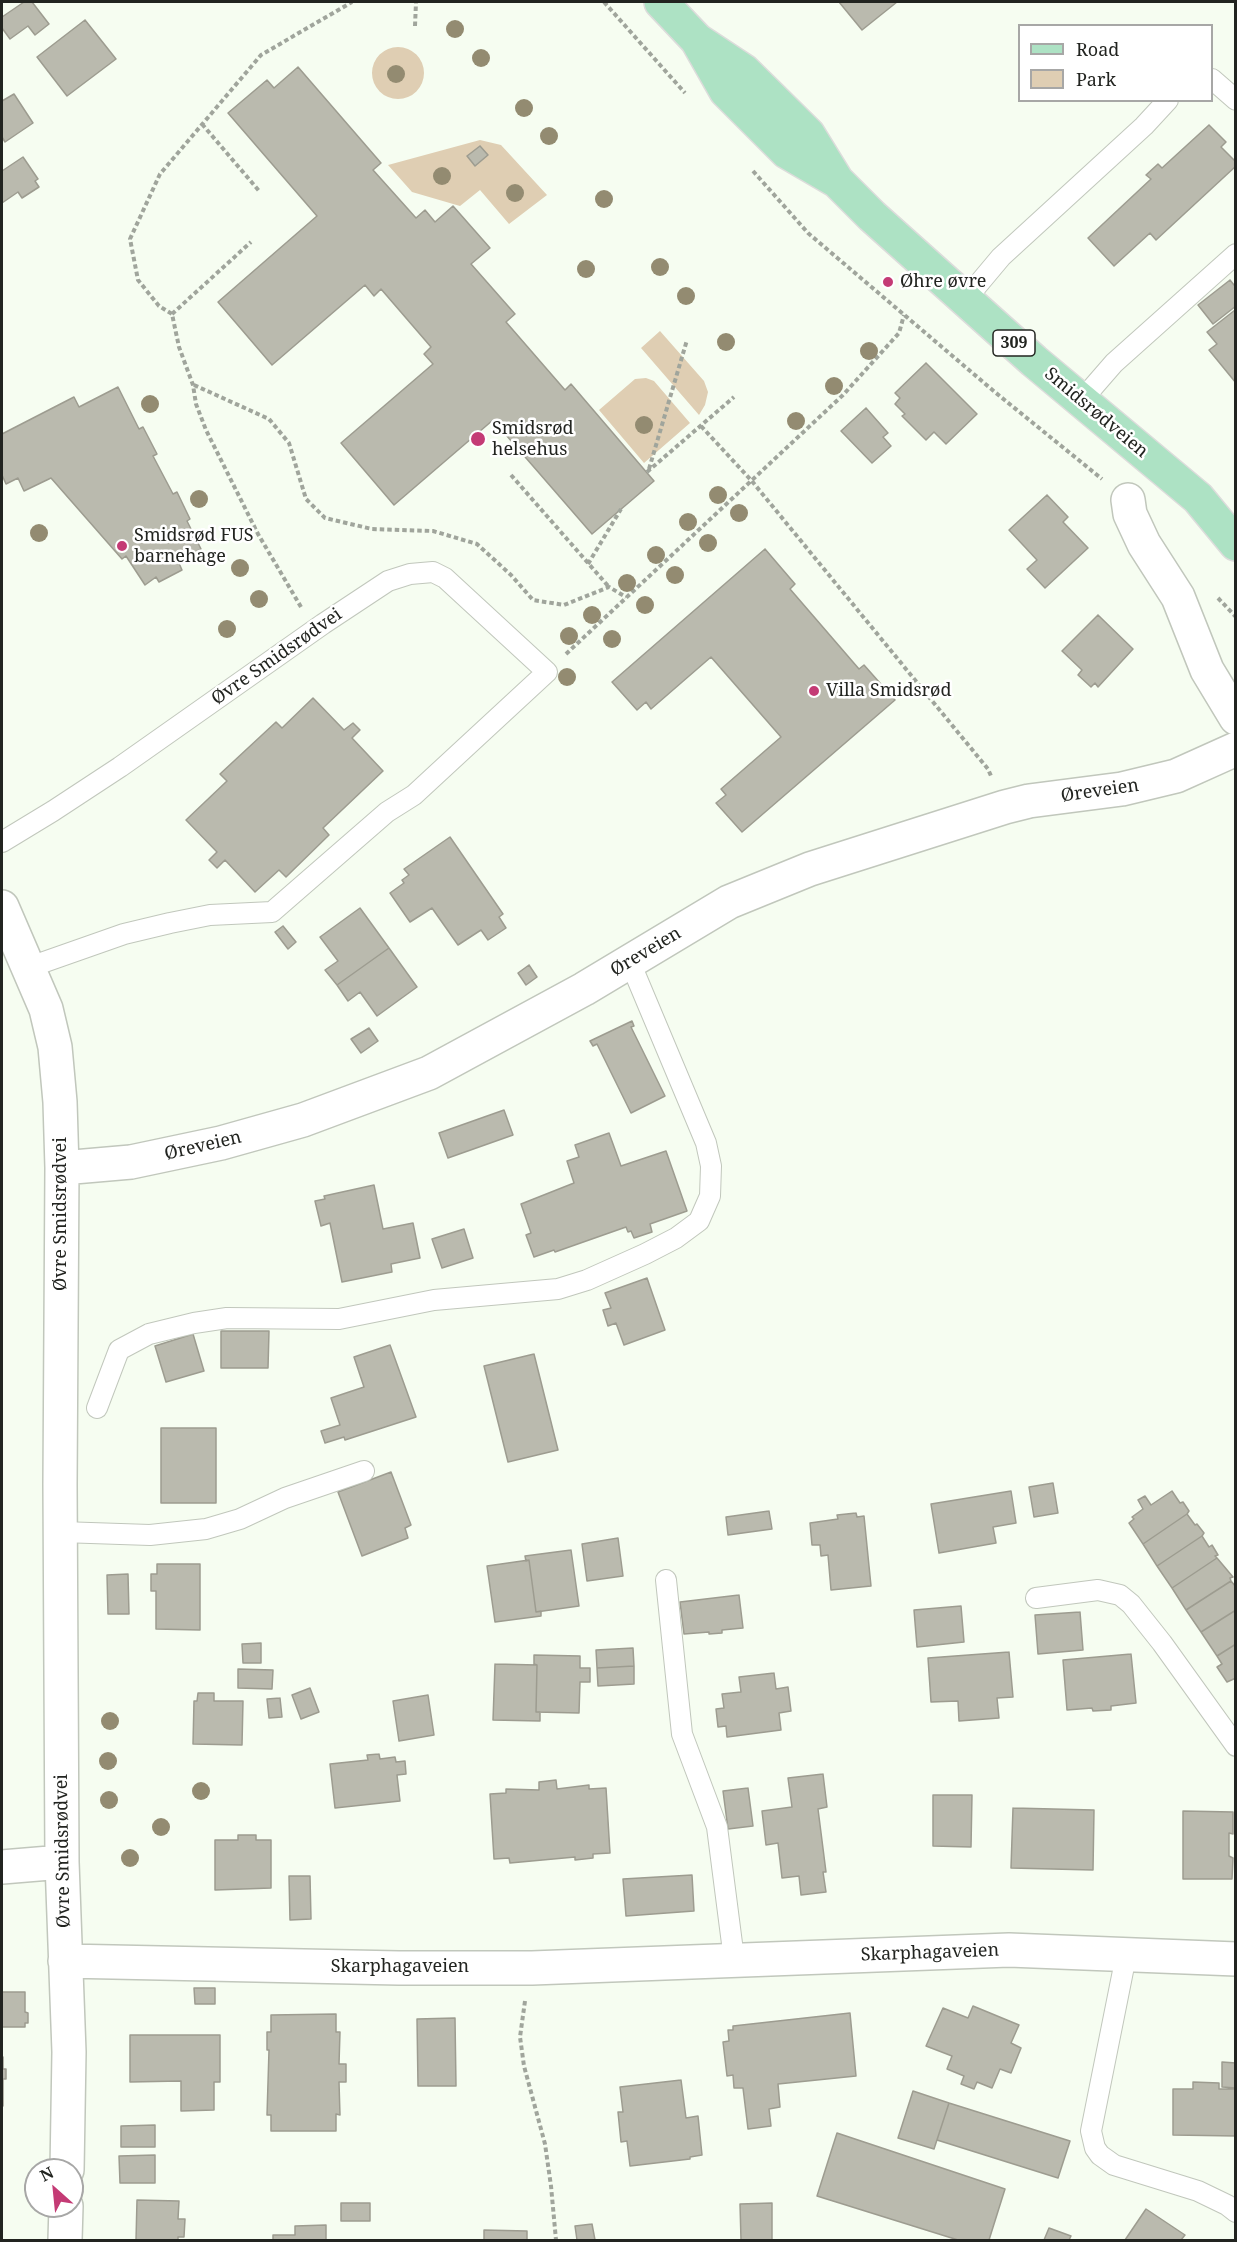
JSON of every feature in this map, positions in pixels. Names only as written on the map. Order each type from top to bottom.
[{"type":"main road","name":"Smidsrødveien","points":[[662,2],[696,40],[726,91],[786,153],[837,181],[965,300],[1198,498],[1236,544]]},
{"type":"main road","name":"Smidsrødveien","points":[[1198,498],[1236,515]]},
{"type":"street","points":[[1128,500],[1130,514],[1144,544],[1178,597],[1207,670],[1226,705],[1236,718]]},
{"type":"street","name":"Øreveien","points":[[62,1168],[142,1160],[221,1143],[303,1120],[429,1073],[584,989],[729,902],[810,869],[1005,807],[1029,801],[1145,784],[1176,776],[1236,749]]},
{"type":"street","name":"Øvre Smidsrødvei","points":[[2,907],[30,967],[46,1009],[55,1047],[60,1102],[62,1168],[62,1862],[69,2052],[67,2158]]},
{"type":"street","points":[[2,1867],[62,1862]]},
{"type":"street","name":"Skarphagaveien","points":[[65,1961],[399,1968],[532,1968],[1009,1950],[1236,1959]]},
{"type":"street","points":[[65,2241],[66,2218]]},
{"type":"lane","points":[[1213,81],[1236,100]]},
{"type":"lane","points":[[965,300],[1001,258],[1144,126],[1166,102]]},
{"type":"lane","points":[[1081,400],[1114,363],[1236,254]]},
{"type":"lane","name":"Øvre Smidsrødvei","points":[[2,842],[120,766],[388,581],[410,574],[433,572],[445,578],[547,672]]},
{"type":"lane","points":[[30,967],[124,934],[170,923],[210,915],[272,912],[387,812],[414,795],[547,672]]},
{"type":"lane","points":[[97,1408],[119,1350],[149,1334],[227,1318],[339,1319],[434,1300],[558,1289],[587,1280],[645,1254],[676,1238],[699,1221],[710,1196],[711,1166],[706,1143],[630,962]]},
{"type":"lane","points":[[61,1532],[150,1535],[206,1529],[240,1520],[285,1498],[364,1471]]},
{"type":"lane","points":[[666,1580],[682,1734],[717,1827],[734,1959]]},
{"type":"lane","points":[[1036,1598],[1098,1590],[1120,1595],[1131,1604],[1162,1643],[1236,1746]]},
{"type":"lane","points":[[1126,1956],[1091,2131],[1095,2148],[1100,2156],[1114,2165],[1198,2192],[1227,2205],[1236,2212]]},
{"type":"path","points":[[315,630],[258,534],[206,430],[196,404],[194,385],[179,347],[172,314],[159,306],[138,280],[130,239],[160,174],[261,55],[352,2]]},
{"type":"path","points":[[415,26],[416,2]]},
{"type":"path","points":[[604,2],[687,95]]},
{"type":"path","points":[[202,124],[260,192]]},
{"type":"path","points":[[747,163],[808,233],[1128,500]]},
{"type":"path","points":[[172,314],[251,242]]},
{"type":"path","points":[[547,672],[843,395],[899,333],[904,315]]},
{"type":"path","points":[[687,340],[648,471],[734,397]]},
{"type":"path","points":[[194,385],[269,419],[289,443],[306,499],[325,518],[372,529],[433,531],[477,544],[511,575],[533,600],[564,605],[609,587]]},
{"type":"path","points":[[701,426],[751,480],[988,769],[1005,807]]},
{"type":"path","points":[[511,475],[609,587],[627,597]]},
{"type":"path","points":[[588,564],[621,509]]},
{"type":"path","points":[[1214,593],[1236,617]]},
{"type":"path","points":[[532,1968],[522,2013],[520,2037],[524,2066],[545,2144],[556,2241]]},
{"type":"green space","points":[[393,47],[403,47],[412,51],[420,59],[424,73],[420,87],[412,95],[403,99],[393,99],[384,95],[376,87],[372,78],[372,68],[376,59],[384,51]]},
{"type":"green space","points":[[480,140],[501,145],[547,195],[509,224],[480,190],[460,206],[412,192],[388,165]]},
{"type":"green space","points":[[660,331],[704,381],[708,392],[705,405],[699,415],[641,348]]},
{"type":"green space","points":[[646,378],[654,381],[690,423],[644,463],[599,410],[635,379]]},
{"type":"building","points":[[24,2],[32,2],[49,24],[35,35],[28,26],[10,39],[2,28],[2,17]]},
{"type":"building","points":[[839,2],[897,2],[862,30]]},
{"type":"building","points":[[85,20],[116,59],[67,96],[37,57]]},
{"type":"building","points":[[298,67],[381,163],[373,170],[416,218],[425,210],[435,222],[453,206],[490,248],[471,264],[515,314],[506,322],[565,390],[571,384],[654,481],[592,534],[493,420],[394,505],[341,443],[433,364],[424,354],[431,347],[381,289],[374,296],[365,285],[272,365],[218,302],[317,216],[228,113],[267,80],[274,88]]},
{"type":"building","points":[[14,94],[33,123],[5,142],[2,137],[2,101]]},
{"type":"building","points":[[1209,125],[1226,142],[1221,147],[1236,162],[1236,166],[1156,240],[1150,233],[1114,266],[1088,238],[1151,179],[1146,175],[1158,164],[1162,168]]},
{"type":"building","points":[[480,146],[488,155],[475,166],[467,156]]},
{"type":"building","points":[[23,157],[38,179],[35,181],[39,187],[22,198],[18,192],[2,203],[2,171]]},
{"type":"building","points":[[1230,280],[1234,285],[1236,284],[1236,306],[1213,324],[1198,305]]},
{"type":"building","points":[[1235,310],[1236,383],[1209,350],[1217,344],[1207,332]]},
{"type":"building","points":[[926,363],[977,414],[946,444],[934,432],[926,440],[902,416],[905,414],[895,404],[900,398],[895,393]]},
{"type":"building","points":[[118,387],[139,429],[143,427],[157,454],[153,456],[173,494],[177,492],[190,519],[187,521],[201,549],[178,561],[182,570],[159,582],[156,577],[145,585],[126,556],[122,559],[51,478],[24,491],[18,478],[6,484],[2,475],[2,434],[74,397],[79,407]]},
{"type":"building","points":[[866,408],[888,433],[883,437],[891,446],[872,463],[841,431]]},
{"type":"building","points":[[1047,495],[1068,517],[1063,522],[1088,548],[1045,588],[1027,569],[1037,560],[1009,530]]},
{"type":"building","name":"Villa Smidsrød","points":[[765,549],[795,584],[790,589],[859,669],[864,665],[895,700],[742,832],[716,803],[726,795],[721,789],[781,737],[711,657],[651,709],[646,702],[637,710],[612,682]]},
{"type":"building","points":[[1098,615],[1133,649],[1098,687],[1095,683],[1091,687],[1078,675],[1082,670],[1062,651]]},
{"type":"building","points":[[313,698],[344,730],[353,723],[360,730],[352,738],[383,771],[323,828],[329,835],[286,877],[279,870],[255,892],[225,860],[217,868],[209,860],[217,852],[186,820],[227,781],[220,774],[276,722],[282,728]]},
{"type":"building","points":[[450,837],[503,914],[499,917],[506,928],[488,940],[481,930],[458,945],[432,908],[410,922],[390,893],[404,883],[402,880],[409,875],[404,869]]},
{"type":"building","points":[[360,908],[389,948],[337,985],[325,970],[338,961],[320,937]]},
{"type":"building","points":[[283,926],[296,942],[288,949],[275,932]]},
{"type":"building","points":[[389,948],[417,987],[377,1016],[360,992],[348,1001],[337,985]]},
{"type":"building","points":[[529,965],[537,977],[526,985],[518,973]]},
{"type":"building","points":[[632,1021],[634,1026],[631,1027],[665,1096],[631,1113],[597,1044],[593,1046],[590,1041]]},
{"type":"building","points":[[369,1028],[378,1041],[361,1053],[351,1039]]},
{"type":"building","points":[[504,1110],[513,1135],[448,1158],[439,1133]]},
{"type":"building","points":[[609,1133],[621,1166],[666,1151],[687,1211],[650,1224],[652,1232],[634,1238],[626,1227],[534,1257],[526,1235],[531,1233],[521,1204],[574,1183],[567,1161],[579,1157],[575,1145]]},
{"type":"building","points":[[374,1185],[383,1229],[413,1223],[420,1258],[391,1264],[392,1272],[342,1282],[330,1223],[321,1226],[315,1201],[325,1199],[324,1196]]},
{"type":"building","points":[[464,1229],[473,1258],[442,1268],[432,1239]]},
{"type":"building","points":[[647,1278],[665,1330],[624,1345],[616,1323],[608,1326],[603,1310],[611,1308],[605,1293]]},
{"type":"building","points":[[221,1331],[269,1331],[268,1368],[221,1368]]},
{"type":"building","points":[[193,1334],[204,1371],[166,1382],[155,1346]]},
{"type":"building","points":[[390,1345],[416,1417],[345,1440],[344,1437],[325,1443],[321,1431],[340,1425],[331,1398],[364,1387],[354,1357]]},
{"type":"building","points":[[534,1354],[558,1450],[508,1462],[484,1366]]},
{"type":"building","points":[[161,1428],[216,1428],[216,1503],[161,1503]]},
{"type":"building","points":[[391,1472],[411,1525],[405,1528],[408,1538],[362,1556],[338,1492]]},
{"type":"building","points":[[1053,1483],[1058,1513],[1034,1517],[1029,1487]]},
{"type":"building","points":[[1011,1491],[1016,1523],[993,1527],[996,1543],[939,1553],[931,1504]]},
{"type":"building","points":[[1172,1491],[1189,1511],[1143,1544],[1129,1523],[1134,1519],[1132,1517],[1143,1509],[1138,1500],[1145,1496],[1151,1505]]},
{"type":"building","points":[[769,1511],[772,1529],[728,1535],[726,1517]]},
{"type":"building","points":[[856,1513],[857,1517],[864,1516],[871,1586],[831,1590],[828,1555],[821,1556],[820,1545],[812,1545],[810,1523],[838,1519],[837,1515]]},
{"type":"building","points":[[1187,1514],[1204,1533],[1157,1566],[1143,1544]]},
{"type":"building","points":[[1202,1536],[1209,1547],[1212,1545],[1218,1555],[1215,1556],[1217,1558],[1172,1588],[1157,1566]]},
{"type":"building","points":[[618,1538],[623,1576],[587,1581],[582,1544]]},
{"type":"building","points":[[571,1550],[579,1606],[536,1612],[529,1560],[526,1561],[525,1556]]},
{"type":"building","points":[[1217,1558],[1233,1577],[1230,1578],[1231,1581],[1186,1610],[1172,1588]]},
{"type":"building","points":[[529,1560],[536,1612],[541,1611],[541,1616],[495,1622],[487,1566]]},
{"type":"building","points":[[157,1564],[200,1564],[200,1630],[156,1629],[156,1591],[151,1591],[151,1574],[157,1574]]},
{"type":"building","points":[[128,1574],[129,1614],[108,1614],[107,1575]]},
{"type":"building","points":[[1231,1581],[1236,1587],[1236,1610],[1201,1632],[1186,1610]]},
{"type":"building","points":[[739,1595],[743,1628],[722,1630],[722,1633],[684,1634],[680,1602]]},
{"type":"building","points":[[961,1606],[964,1642],[917,1647],[914,1610]]},
{"type":"building","points":[[1236,1610],[1236,1644],[1217,1656],[1201,1632]]},
{"type":"building","points":[[1080,1612],[1083,1650],[1038,1654],[1035,1615]]},
{"type":"building","points":[[261,1643],[261,1663],[243,1663],[242,1644]]},
{"type":"building","points":[[1236,1644],[1236,1678],[1227,1682],[1217,1667],[1222,1664],[1217,1656]]},
{"type":"building","points":[[633,1648],[634,1666],[597,1668],[596,1650]]},
{"type":"building","points":[[1009,1652],[1013,1697],[997,1698],[999,1718],[959,1721],[958,1701],[931,1702],[928,1658]]},
{"type":"building","points":[[1131,1654],[1136,1703],[1111,1706],[1111,1710],[1093,1711],[1092,1708],[1067,1710],[1063,1660]]},
{"type":"building","points":[[534,1655],[580,1656],[580,1668],[590,1668],[590,1682],[580,1682],[579,1713],[536,1712],[537,1665],[534,1664]]},
{"type":"building","points":[[495,1664],[537,1665],[536,1712],[540,1712],[540,1721],[493,1720]]},
{"type":"building","points":[[634,1666],[634,1684],[598,1686],[597,1668]]},
{"type":"building","points":[[238,1669],[273,1670],[272,1689],[238,1688]]},
{"type":"building","points":[[774,1673],[776,1689],[788,1687],[791,1711],[779,1713],[781,1730],[727,1737],[726,1726],[718,1727],[716,1709],[724,1708],[722,1694],[741,1692],[739,1677]]},
{"type":"building","points":[[310,1688],[319,1712],[301,1719],[292,1695]]},
{"type":"building","points":[[198,1693],[214,1693],[214,1701],[243,1701],[242,1745],[193,1744],[194,1701],[197,1701]]},
{"type":"building","points":[[428,1695],[434,1735],[399,1741],[393,1701]]},
{"type":"building","points":[[280,1698],[282,1717],[269,1718],[267,1699]]},
{"type":"building","points":[[379,1754],[380,1759],[395,1757],[396,1762],[405,1761],[406,1774],[397,1775],[400,1801],[335,1808],[330,1764],[368,1760],[367,1755]]},
{"type":"building","points":[[823,1774],[827,1807],[818,1809],[826,1872],[823,1872],[826,1892],[801,1895],[799,1876],[782,1878],[778,1843],[766,1845],[762,1811],[792,1807],[788,1778]]},
{"type":"building","points":[[556,1780],[557,1789],[589,1785],[589,1789],[606,1788],[610,1853],[593,1854],[593,1858],[575,1860],[575,1857],[510,1863],[509,1858],[494,1859],[490,1794],[506,1793],[506,1789],[539,1790],[539,1782]]},
{"type":"building","points":[[748,1788],[753,1826],[728,1829],[723,1791]]},
{"type":"building","points":[[933,1795],[972,1795],[971,1847],[933,1846]]},
{"type":"building","points":[[1013,1808],[1094,1810],[1093,1870],[1011,1868]]},
{"type":"building","points":[[1183,1811],[1233,1812],[1233,1834],[1229,1833],[1229,1856],[1233,1858],[1232,1879],[1183,1879]]},
{"type":"building","points":[[238,1835],[256,1835],[256,1840],[271,1840],[271,1888],[215,1890],[215,1840],[238,1840]]},
{"type":"building","points":[[692,1875],[694,1911],[626,1916],[623,1879]]},
{"type":"building","points":[[289,1876],[310,1876],[311,1919],[290,1920]]},
{"type":"building","points":[[194,1988],[215,1988],[215,2004],[195,2004]]},
{"type":"building","points":[[2,1992],[25,1992],[25,2012],[28,2013],[28,2023],[25,2023],[25,2027],[2,2027]]},
{"type":"building","points":[[973,2006],[1019,2025],[1011,2043],[1021,2048],[1011,2073],[1000,2069],[992,2088],[977,2082],[974,2089],[961,2084],[964,2076],[947,2069],[952,2056],[926,2046],[943,2008],[968,2018]]},
{"type":"building","points":[[850,2013],[856,2076],[778,2084],[780,2107],[769,2109],[771,2126],[748,2129],[743,2088],[734,2088],[733,2075],[727,2076],[723,2042],[729,2041],[728,2030],[733,2030],[733,2026]]},
{"type":"building","points":[[336,2014],[336,2032],[340,2032],[339,2064],[346,2064],[346,2082],[339,2082],[340,2115],[336,2114],[336,2131],[271,2131],[271,2115],[267,2115],[269,2050],[267,2050],[267,2032],[271,2032],[271,2015]]},
{"type":"building","points":[[455,2018],[456,2086],[418,2086],[417,2019]]},
{"type":"building","points":[[130,2035],[220,2035],[220,2082],[214,2082],[214,2110],[181,2111],[181,2081],[130,2082]]},
{"type":"building","points":[[2,2057],[3,2069],[6,2069],[6,2079],[3,2079],[3,2106]]},
{"type":"building","points":[[1222,2062],[1236,2063],[1236,2088],[1222,2087]]},
{"type":"building","points":[[681,2080],[686,2118],[698,2116],[702,2155],[690,2157],[690,2159],[630,2166],[627,2141],[621,2142],[618,2112],[623,2112],[620,2087]]},
{"type":"building","points":[[1193,2082],[1219,2083],[1219,2089],[1236,2089],[1236,2136],[1173,2135],[1173,2089],[1193,2089]]},
{"type":"building","points":[[913,2091],[949,2103],[934,2149],[898,2138]]},
{"type":"building","points":[[949,2103],[1070,2141],[1058,2178],[937,2140]]},
{"type":"building","points":[[155,2125],[155,2147],[121,2147],[121,2126]]},
{"type":"building","points":[[837,2133],[1005,2189],[989,2240],[958,2240],[817,2196]]},
{"type":"building","points":[[155,2155],[155,2183],[120,2183],[119,2156]]},
{"type":"building","points":[[137,2200],[179,2201],[178,2219],[185,2219],[184,2237],[178,2237],[178,2240],[136,2240]]},
{"type":"building","points":[[341,2203],[370,2203],[370,2221],[341,2221]]},
{"type":"building","points":[[772,2203],[772,2240],[741,2240],[740,2204]]},
{"type":"building","points":[[1146,2209],[1185,2235],[1181,2240],[1125,2240]]},
{"type":"building","points":[[592,2224],[595,2240],[577,2240],[575,2226]]},
{"type":"building","points":[[326,2225],[326,2240],[273,2240],[273,2235],[295,2235],[295,2226]]},
{"type":"building","points":[[1049,2228],[1071,2236],[1069,2240],[1044,2240]]},
{"type":"building","points":[[484,2230],[527,2231],[527,2240],[484,2240]]},
{"type":"place","name":"Øhre øvre","points":[[888,282]]},
{"type":"place","name":"Smidsrød helsehus","points":[[478,439]]},
{"type":"place","name":"Smidsrød FUS barnehage","points":[[122,546]]},
{"type":"place","name":"Villa Smidsrød","points":[[814,691]]}]
